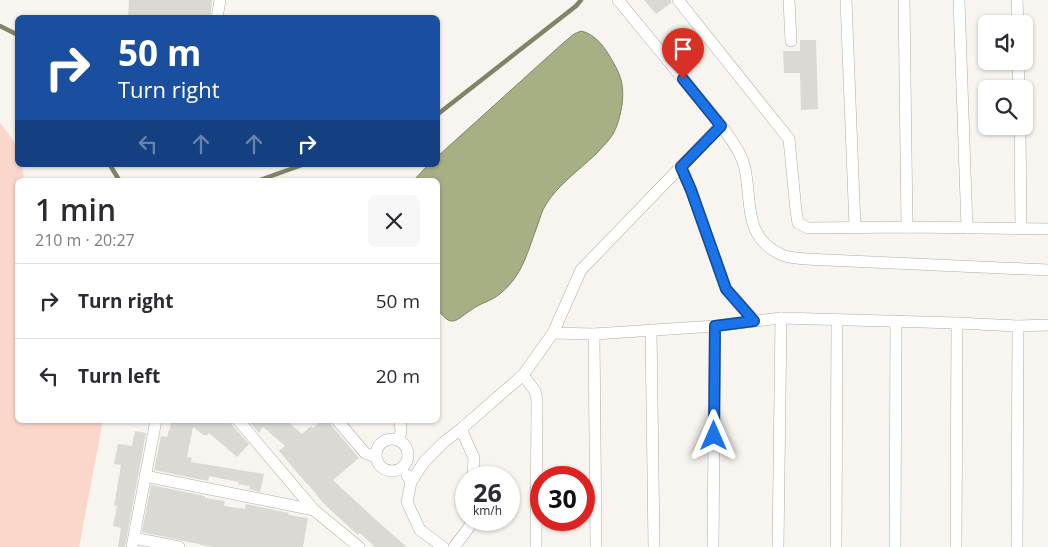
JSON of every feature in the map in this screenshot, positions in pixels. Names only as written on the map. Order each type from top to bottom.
[{"type":"street","points":[[218,15],[220,0]]},
{"type":"street","points":[[678,0],[790,139],[798,223],[808,228],[1048,229]]},
{"type":"street","points":[[789,0],[791,41]]},
{"type":"street","points":[[846,0],[855,227]]},
{"type":"street","points":[[904,0],[907,227]]},
{"type":"street","points":[[960,0],[967,228]]},
{"type":"street","points":[[1018,0],[1018,15]]},
{"type":"street","points":[[620,1],[736,146],[745,168],[750,218],[755,231],[766,246],[781,255],[806,259],[1048,270]]},
{"type":"street","points":[[444,547],[420,530],[407,502],[411,482],[424,462],[444,442],[523,375],[553,333],[581,270],[721,126]]},
{"type":"street","points":[[1020,135],[1021,229]]},
{"type":"street","points":[[681,167],[726,289],[754,321]]},
{"type":"street","points":[[553,333],[594,334],[715,326],[781,318],[1018,326],[1048,325]]},
{"type":"street","points":[[778,547],[781,318]]},
{"type":"street","points":[[836,547],[837,320]]},
{"type":"street","points":[[895,547],[896,322]]},
{"type":"street","points":[[956,547],[957,323]]},
{"type":"street","points":[[713,547],[715,326]]},
{"type":"street","points":[[1017,547],[1018,326]]},
{"type":"street","points":[[651,330],[654,547]]},
{"type":"street","points":[[594,334],[596,547]]},
{"type":"street","points":[[523,375],[535,391],[537,400],[536,547]]},
{"type":"street","points":[[155,423],[133,542],[179,547]]},
{"type":"street","points":[[241,423],[314,510],[359,547]]},
{"type":"street","points":[[340,423],[365,453],[375,457],[381,467],[392,471],[403,467],[408,459],[407,448],[399,440],[387,439],[378,446],[375,457]]},
{"type":"street","points":[[399,440],[400,423]]},
{"type":"street","points":[[461,429],[474,458],[474,466]]},
{"type":"street","points":[[403,467],[411,482]]},
{"type":"street","points":[[145,476],[314,510]]},
{"type":"street","points":[[454,547],[466,531]]},
{"type":"street","points":[[341,532],[342,547]]},
{"type":"shaded area","points":[[581,31],[591,35],[604,47],[616,67],[623,93],[619,120],[615,131],[598,152],[550,198],[542,212],[528,253],[515,278],[494,298],[457,320],[450,321],[440,312],[440,178],[416,178],[426,167],[440,167],[440,154],[574,34]]},
{"type":"shaded area","points":[[0,123],[15,145],[15,167],[22,167],[24,178],[15,178],[15,423],[102,423],[79,547],[0,547]]},
{"type":"building","points":[[129,0],[212,0],[210,15],[128,15]]},
{"type":"building","points":[[644,0],[671,0],[671,3],[656,14]]},
{"type":"building","points":[[800,40],[816,40],[818,109],[801,110],[800,73],[784,73],[783,51],[800,51]]},
{"type":"building","points":[[171,423],[232,423],[249,444],[237,457],[209,433],[203,435],[193,427],[187,457],[192,458],[191,462],[264,474],[260,492],[249,489],[250,486],[238,484],[239,482],[209,476],[208,481],[154,470],[161,436],[167,437]]},
{"type":"building","points":[[251,423],[289,423],[302,434],[311,426],[313,428],[319,423],[330,423],[359,458],[333,480],[407,547],[375,547],[360,533],[358,535],[324,504],[279,451],[285,446],[263,427],[259,433]]},
{"type":"building","points":[[135,431],[146,433],[125,547],[118,547],[121,528],[113,526],[117,506],[114,506],[121,465],[114,464],[118,444],[132,446]]},
{"type":"building","points":[[151,485],[225,501],[224,506],[245,509],[246,504],[308,518],[303,547],[212,547],[142,532]]},
{"type":"waterway","points":[[440,112],[576,6],[581,0]]},
{"type":"waterway","points":[[0,26],[15,34]]},
{"type":"waterway","points":[[111,167],[118,178]]},
{"type":"waterway","points":[[266,178],[296,167]]},
{"type":"route","points":[[683,79],[721,126],[681,167],[726,289],[754,321],[715,326],[714,436]]}]
